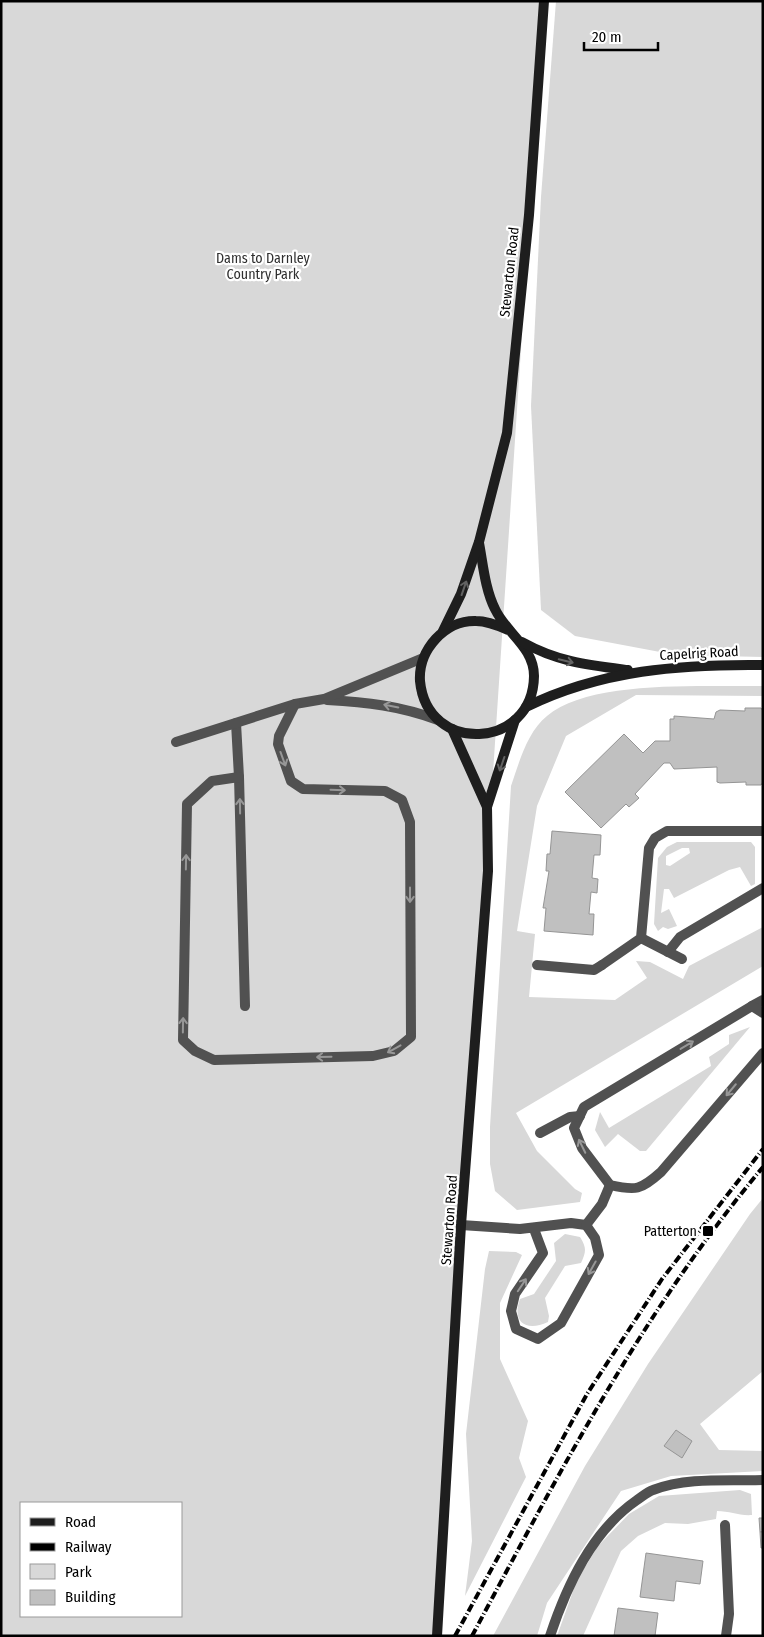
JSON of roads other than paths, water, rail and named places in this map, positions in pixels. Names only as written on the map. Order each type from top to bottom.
[{"type":"main road","name":"Stewarton Road","points":[[443,632],[461,594],[479,542],[507,433],[529,215],[544,1]]},
{"type":"main road","name":"Stewarton Road","points":[[479,542],[494,607],[508,630],[521,642],[530,657],[534,674],[532,691],[526,707],[515,720],[501,730],[484,734],[467,734],[452,729],[438,720],[427,706],[421,691],[420,674],[424,658],[432,643],[443,632],[458,624],[475,620],[492,623],[508,630]]},
{"type":"main road","name":"Capelrig Road","points":[[521,642],[559,659],[636,671]]},
{"type":"main road","name":"Capelrig Road","points":[[526,707],[558,692],[584,683],[636,671],[709,664],[763,665]]},
{"type":"main road","name":"Stewarton Road","points":[[437,1632],[461,1225],[488,871],[487,807],[515,720]]},
{"type":"main road","name":"Stewarton Road","points":[[452,729],[487,807]]},
{"type":"street","points":[[176,742],[295,704],[324,699],[424,658]]},
{"type":"street","points":[[324,699],[380,704],[438,720]]},
{"type":"street","points":[[239,777],[212,781],[187,804],[183,1040],[195,1051],[214,1060],[373,1056],[394,1051],[411,1037],[410,822],[402,800],[385,791],[303,789],[291,781],[278,744],[279,736],[295,704]]},
{"type":"street","points":[[236,723],[245,1006]]},
{"type":"street","points":[[641,938],[649,848],[655,838],[667,830],[763,831]]},
{"type":"street","points":[[668,952],[680,937],[763,888]]},
{"type":"street","points":[[641,938],[682,959]]},
{"type":"street","points":[[537,965],[594,970],[641,938]]},
{"type":"street","points":[[763,1000],[584,1107],[574,1128],[582,1148],[610,1185],[633,1190],[647,1185],[661,1172],[763,1053]]},
{"type":"street","points":[[752,1006],[763,1013]]},
{"type":"street","points":[[540,1133],[570,1117],[580,1116]]},
{"type":"street","points":[[586,1225],[602,1204],[610,1185]]},
{"type":"street","points":[[461,1225],[534,1229],[571,1223],[586,1225],[595,1238],[599,1255],[561,1323],[538,1339],[516,1329],[511,1311],[516,1294],[543,1253],[534,1229]]},
{"type":"street","points":[[550,1636],[559,1608],[582,1563],[605,1526],[630,1505],[652,1490],[689,1482],[763,1480]]},
{"type":"street","points":[[726,1526],[729,1614],[726,1636]]},
{"type":"railway","points":[[455,1636],[587,1394],[662,1279],[763,1149]]},
{"type":"railway","points":[[472,1636],[571,1453],[642,1335],[720,1221],[763,1167]]},
{"type":"place","name":"Patterton","points":[[708,1231]]},
{"type":"park label","name":"Dams to Darnley Country Park","points":[[263,266]]}]
